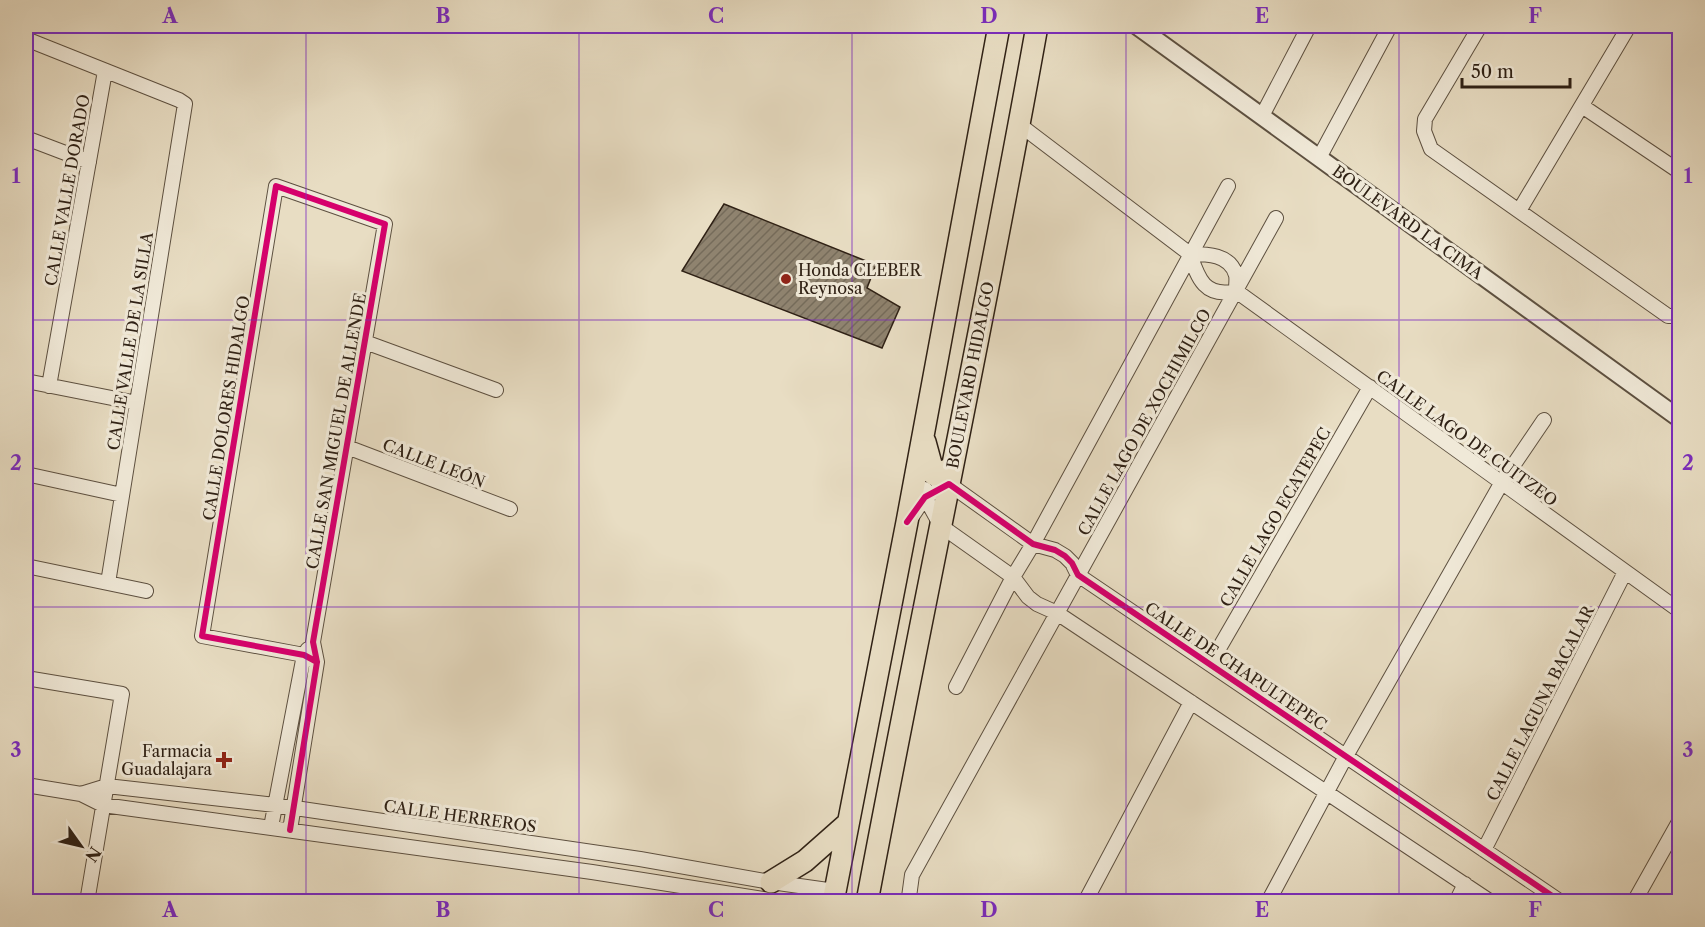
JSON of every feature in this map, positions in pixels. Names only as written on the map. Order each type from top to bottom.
[{"type":"main road","name":"BOULEVARD HIDALGO","points":[[834,896],[907,522],[999,26]]},
{"type":"main road","name":"BOULEVARD HIDALGO","points":[[867,902],[1020,125],[1037,26]]},
{"type":"main road","points":[[923,436],[934,475],[950,476]]},
{"type":"main road","points":[[907,522],[926,516],[942,526]]},
{"type":"main road","points":[[771,882],[805,861],[848,823]]},
{"type":"street","name":"BOULEVARD LA CIMA","points":[[1137,26],[1680,419]]},
{"type":"street","points":[[1262,116],[1309,26]]},
{"type":"street","points":[[1319,158],[1390,26]]},
{"type":"street","points":[[1480,26],[1425,119],[1424,131],[1431,149],[1668,316],[1680,316]]},
{"type":"street","points":[[1519,211],[1629,26]]},
{"type":"street","points":[[26,39],[105,71]]},
{"type":"street","name":"CALLE VALLE DE LA SILLA","points":[[105,71],[185,104],[108,583]]},
{"type":"street","name":"CALLE VALLE DORADO","points":[[49,386],[105,71]]},
{"type":"street","points":[[1582,105],[1680,172]]},
{"type":"street","points":[[1020,125],[1190,254],[1197,274],[1204,285],[1214,292],[1236,291],[1236,275],[1224,259],[1214,255],[1190,254]]},
{"type":"street","points":[[26,138],[89,162]]},
{"type":"street","name":"CALLE SAN MIGUEL DE ALLENDE","points":[[276,186],[385,224],[313,642]]},
{"type":"street","name":"CALLE DOLORES HIDALGO","points":[[276,186],[202,636],[304,655]]},
{"type":"street","points":[[956,687],[1012,577],[1033,544],[1228,186]]},
{"type":"street","name":"CALLE LAGO DE XOCHIMILCO","points":[[910,899],[912,875],[1276,218]]},
{"type":"street","name":"CALLE LAGO DE CUITZEO","points":[[1236,291],[1680,611]]},
{"type":"street","points":[[365,342],[496,390]]},
{"type":"street","points":[[26,381],[137,403]]},
{"type":"street","name":"CALLE LAGO ECATEPEC","points":[[1210,664],[1370,387]]},
{"type":"street","points":[[1268,902],[1346,756],[1502,482],[1544,420]]},
{"type":"street","points":[[923,436],[925,497],[942,526],[1012,577],[1028,597],[1037,604],[1058,613],[1491,902]]},
{"type":"street","name":"CALLE LEÓN","points":[[347,447],[510,509]]},
{"type":"street","points":[[26,474],[122,495]]},
{"type":"street","points":[[907,522],[925,497],[950,476]]},
{"type":"street","name":"CALLE DE CHAPULTEPEC","points":[[950,476],[1033,544],[1055,550],[1065,556],[1072,563],[1078,575],[1561,902]]},
{"type":"street","points":[[26,566],[146,591]]},
{"type":"street","name":"CALLE LAGUNA BACALAR","points":[[1484,850],[1626,572]]},
{"type":"street","points":[[271,827],[304,655],[313,642]]},
{"type":"street","points":[[290,830],[317,662],[313,642]]},
{"type":"street","points":[[304,655],[317,662]]},
{"type":"street","points":[[26,678],[122,694],[87,902]]},
{"type":"street","points":[[1085,902],[1191,702]]},
{"type":"street","points":[[288,738],[304,741]]},
{"type":"street","name":"CALLE HERREROS","points":[[26,785],[81,794],[103,805],[592,872],[782,902]]},
{"type":"street","name":"CALLE HERREROS","points":[[81,794],[107,786],[275,805],[640,859],[771,882],[834,896]]},
{"type":"street","points":[[374,842],[378,820]]},
{"type":"street","points":[[1634,902],[1680,820]]},
{"type":"street","points":[[1456,902],[1465,884]]},
{"type":"building","name":"Honda CLEBER Reynosa","points":[[724,204],[876,265],[867,288],[900,307],[882,348],[682,271]]},
{"type":"cycle path","points":[[290,830],[317,662],[313,642],[385,224],[276,186],[202,636],[304,655],[317,662]]},
{"type":"cycle path","points":[[907,522],[925,497],[949,484],[1033,544],[1055,550],[1065,556],[1072,563],[1078,575],[1561,902]]},
{"type":"place","name":"Honda CLEBER Reynosa","points":[[786,279]]},
{"type":"place","name":"Farmacia Guadalajara","points":[[224,760]]}]
